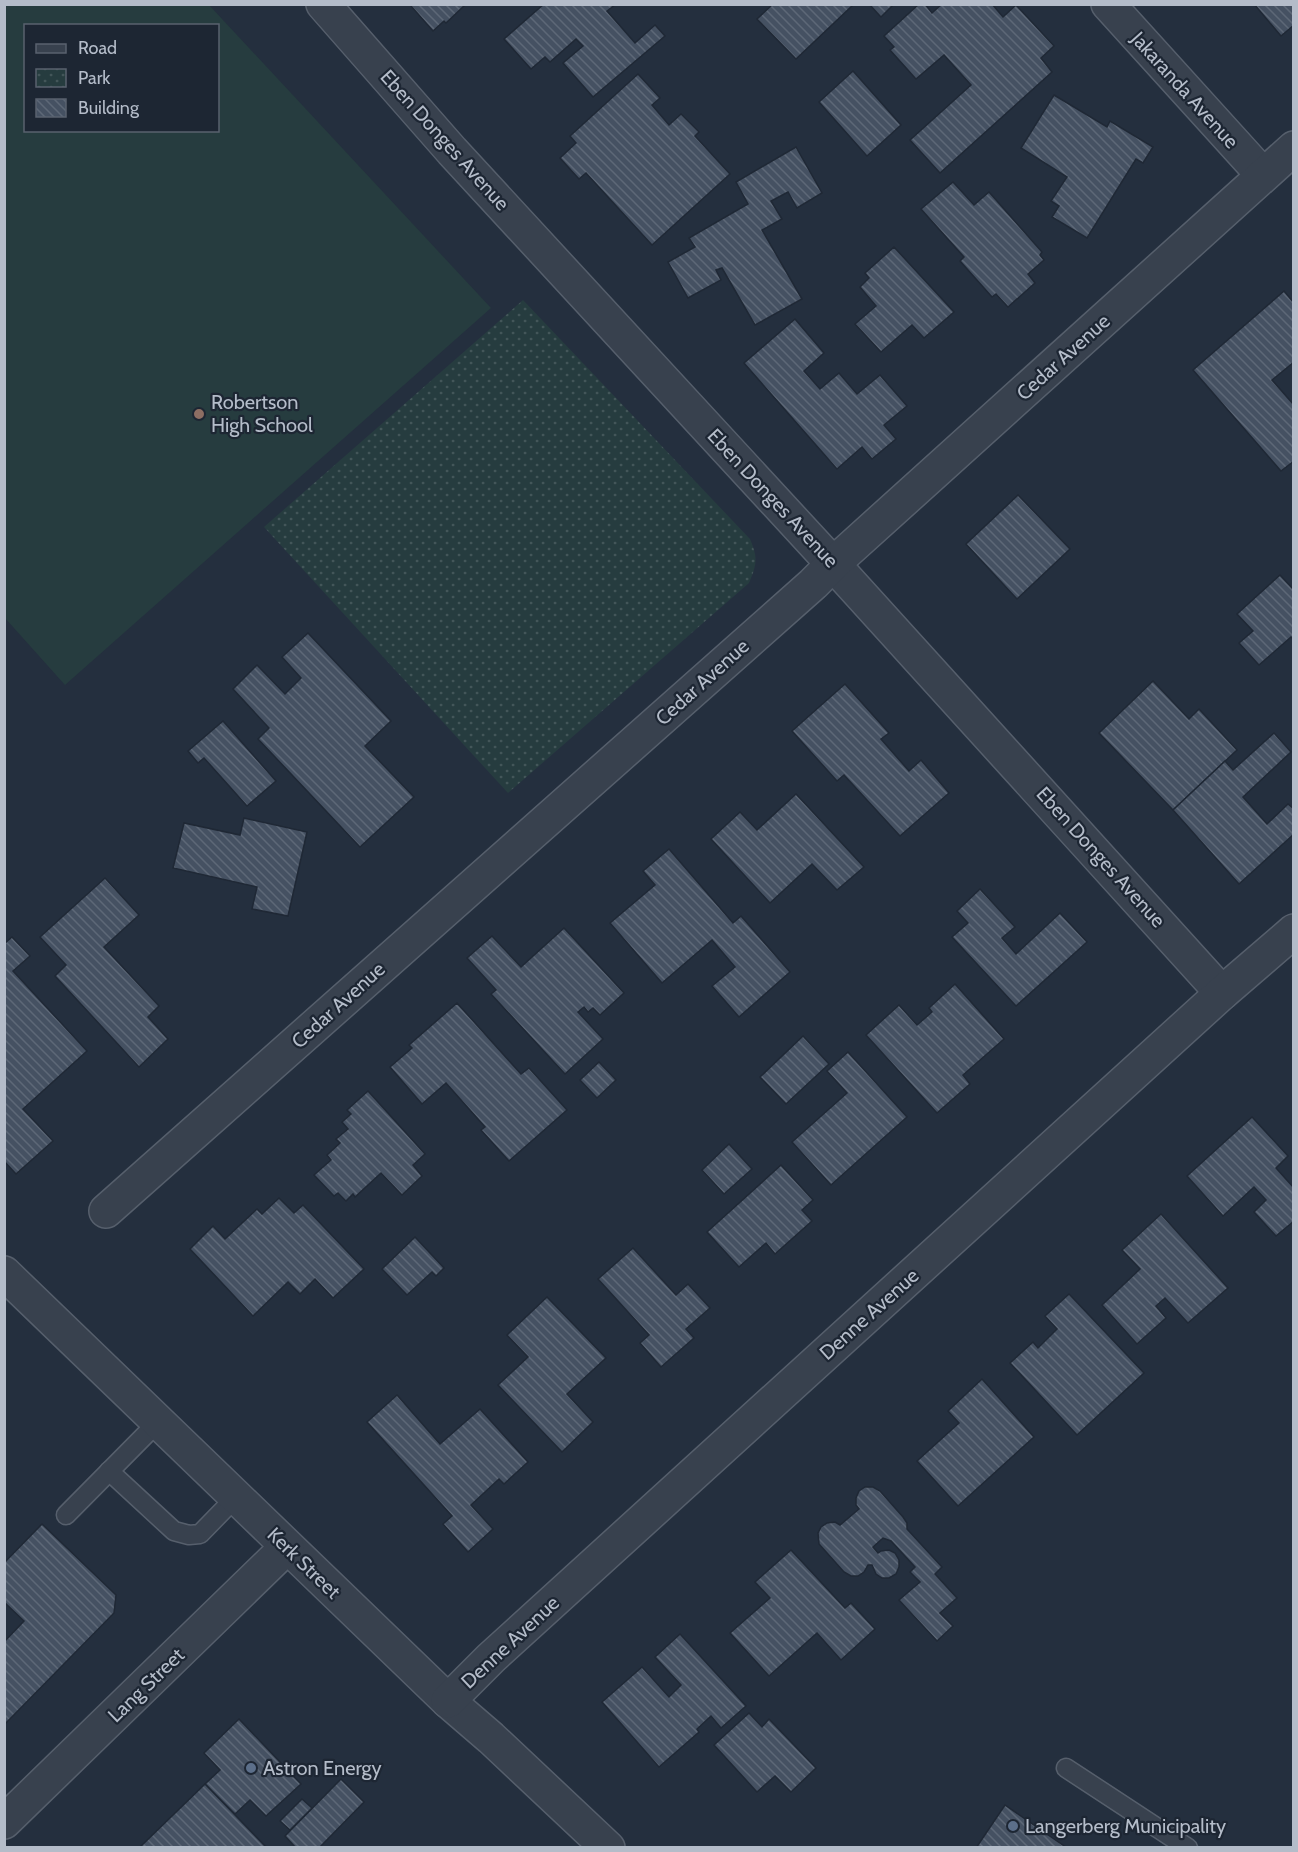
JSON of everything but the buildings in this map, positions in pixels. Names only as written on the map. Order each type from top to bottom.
[{"type":"street","name":"Eben Donges Avenue","points":[[323,4],[452,151],[833,564],[1222,993]]},
{"type":"street","name":"Jakaranda Avenue","points":[[1108,4],[1263,176]]},
{"type":"street","name":"Cedar Avenue","points":[[106,1211],[813,584],[1293,148]]},
{"type":"street","name":"Denne Avenue","points":[[448,1701],[491,1658],[1293,931]]},
{"type":"street","name":"Kerk Street","points":[[4,1273],[448,1701],[491,1738],[608,1848]]},
{"type":"street","name":"Lang Street","points":[[4,1822],[287,1547]]},
{"type":"lane","points":[[66,1515],[159,1421]]},
{"type":"lane","points":[[109,1471],[174,1531],[181,1534],[200,1534],[237,1496]]},
{"type":"lane","points":[[1066,1768],[1188,1848]]},
{"type":"green space","name":"Robertson High School","points":[[5,4],[209,5],[491,308],[65,685],[5,618]]},
{"type":"green space","points":[[523,300],[750,539],[756,561],[749,583],[508,793],[264,527]]},
{"type":"place","name":"Robertson High School","points":[[199,414]]},
{"type":"place","name":"Astron Energy","points":[[251,1768]]},
{"type":"place","name":"Langerberg Municipality","points":[[1013,1826]]}]
